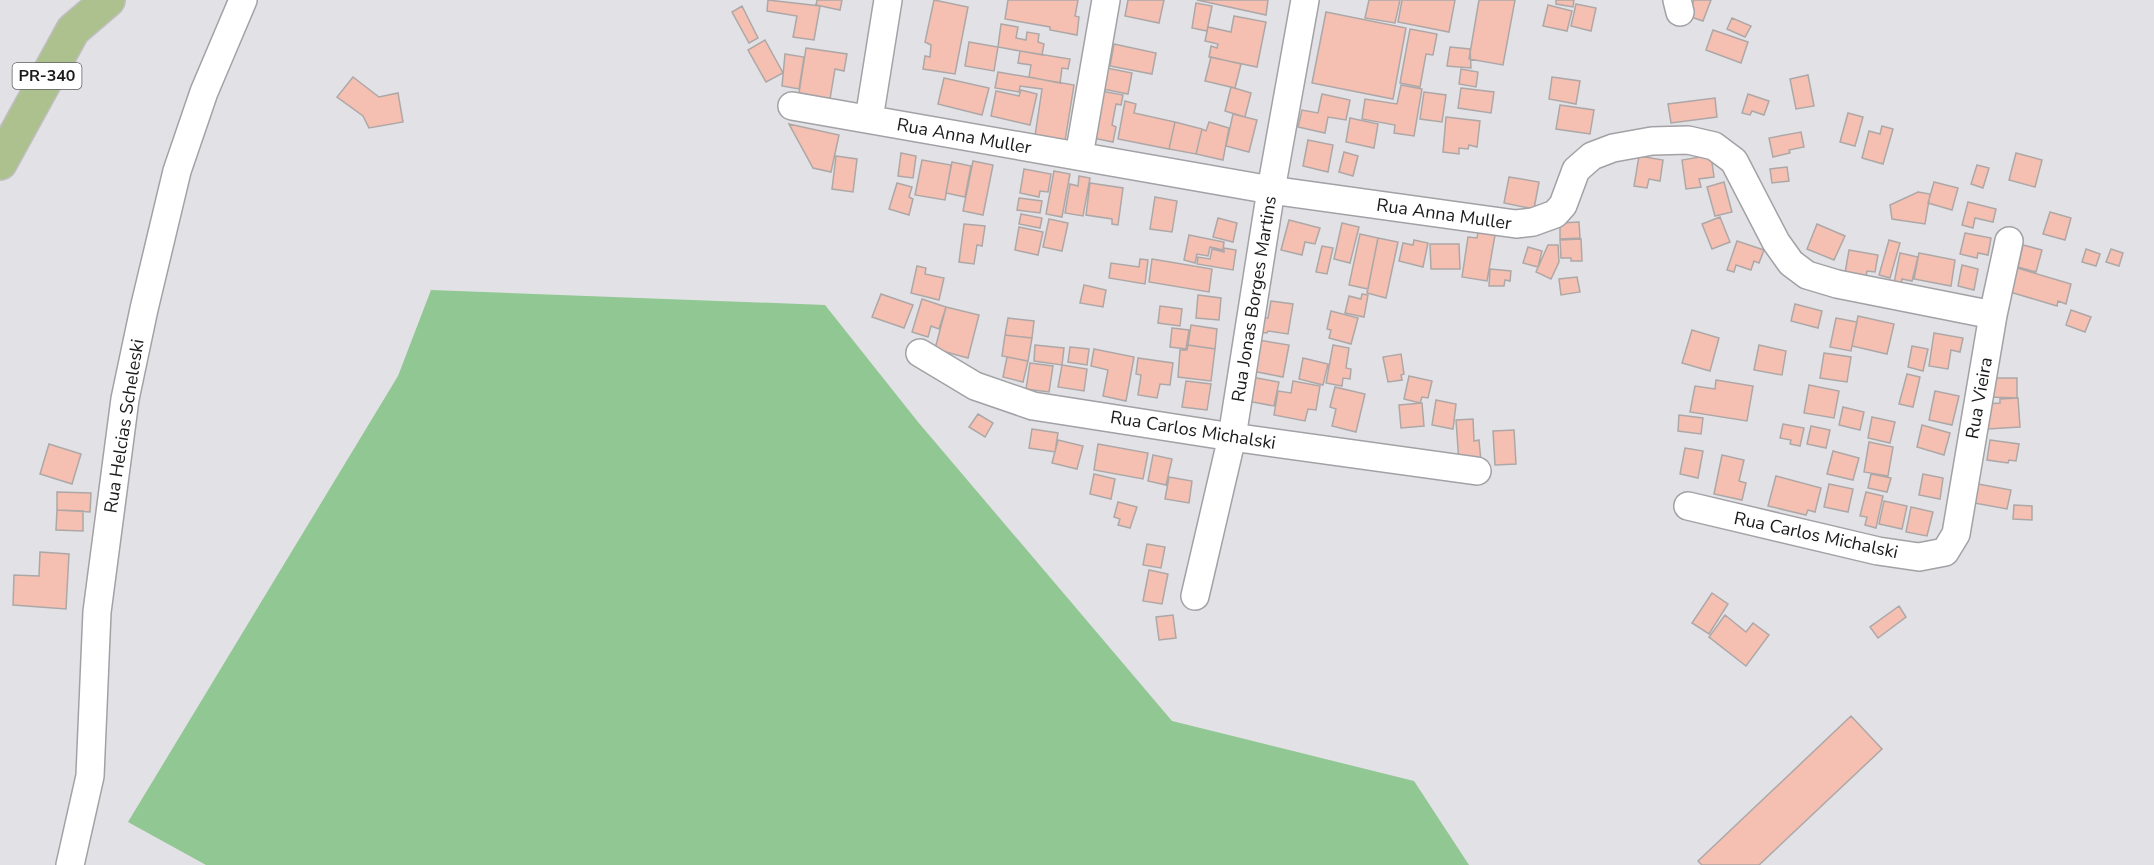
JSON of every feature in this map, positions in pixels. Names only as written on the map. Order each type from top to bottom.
[{"type":"main road","name":"PR-340","points":[[0,163],[73,30],[108,0]]},
{"type":"street","name":"Rua Helcias Scheleski","points":[[70,865],[90,776],[97,612],[125,399],[177,171],[204,92],[243,0]]},
{"type":"street","points":[[869,120],[888,0]]},
{"type":"street","points":[[1079,156],[1106,0]]},
{"type":"street","name":"Rua Jonas Borges Martins","points":[[1195,596],[1232,437],[1271,190],[1305,0]]},
{"type":"street","name":"Rua Anna Muller","points":[[792,106],[1271,190],[1516,224],[1533,222],[1555,214],[1563,205],[1576,170],[1592,156],[1613,148],[1642,143],[1688,140],[1714,146],[1734,161],[1776,243],[1791,263],[1807,274],[1837,284],[1993,315]]},
{"type":"street","name":"Rua Vieira","points":[[1945,552],[1956,534],[1993,315],[2009,241]]},
{"type":"street","name":"Rua Carlos Michalski","points":[[920,353],[975,386],[1033,406],[1232,437],[1477,471]]},
{"type":"street","name":"Rua Carlos Michalski","points":[[1688,506],[1878,551],[1919,557],[1945,552]]},
{"type":"green space","points":[[431,290],[825,305],[918,422],[1172,721],[1414,781],[1469,865],[206,865],[128,822],[398,376]]},
{"type":"building","points":[[768,0],[820,6],[814,40],[793,37],[797,16],[767,11]]},
{"type":"building","points":[[817,0],[842,0],[840,10],[816,5]]},
{"type":"building","points":[[934,0],[968,7],[955,74],[923,69],[925,56],[930,57],[931,45],[925,42]]},
{"type":"building","points":[[1008,0],[1078,0],[1075,16],[1079,17],[1077,35],[1050,30],[1050,27],[1005,19]]},
{"type":"building","points":[[1128,0],[1164,0],[1159,23],[1125,16]]},
{"type":"building","points":[[1197,0],[1268,0],[1266,15]]},
{"type":"building","points":[[1369,0],[1400,0],[1395,23],[1365,18]]},
{"type":"building","points":[[1402,0],[1455,0],[1449,32],[1398,22]]},
{"type":"building","points":[[1479,0],[1515,0],[1503,65],[1469,59]]},
{"type":"building","points":[[1556,0],[1574,0],[1573,7],[1556,4]]},
{"type":"building","points":[[1694,0],[1711,0],[1703,21],[1688,16]]},
{"type":"building","points":[[1196,3],[1212,6],[1207,31],[1192,28]]},
{"type":"building","points":[[1576,4],[1596,8],[1591,31],[1571,26]]},
{"type":"building","points":[[1548,5],[1572,11],[1567,31],[1543,26]]},
{"type":"building","points":[[742,6],[758,38],[749,43],[732,12]]},
{"type":"building","points":[[1326,12],[1406,28],[1393,99],[1312,83]]},
{"type":"building","points":[[1234,16],[1266,22],[1257,67],[1209,57],[1211,46],[1217,48],[1218,44],[1205,41],[1208,27],[1231,32]]},
{"type":"building","points":[[1732,18],[1751,26],[1745,37],[1727,29]]},
{"type":"building","points":[[1001,24],[1018,27],[1016,38],[1026,40],[1027,32],[1039,34],[1038,42],[1044,44],[1042,55],[998,47]]},
{"type":"building","points":[[1410,29],[1437,34],[1433,55],[1426,54],[1420,87],[1400,83]]},
{"type":"building","points":[[1713,30],[1748,42],[1741,63],[1706,50]]},
{"type":"building","points":[[765,40],[783,73],[766,82],[748,50]]},
{"type":"building","points":[[969,42],[998,47],[994,71],[965,66]]},
{"type":"building","points":[[1114,44],[1156,53],[1152,74],[1110,66]]},
{"type":"building","points":[[1450,47],[1470,49],[1471,68],[1447,66]]},
{"type":"building","points":[[806,48],[847,54],[844,71],[835,69],[830,99],[799,93]]},
{"type":"building","points":[[1020,51],[1070,59],[1068,69],[1062,68],[1060,83],[1029,77],[1031,65],[1018,63]]},
{"type":"building","points":[[785,54],[804,57],[799,89],[782,86]]},
{"type":"building","points":[[1211,57],[1241,64],[1235,88],[1205,81]]},
{"type":"building","points":[[1107,68],[1132,73],[1128,94],[1103,89]]},
{"type":"building","points":[[1461,69],[1478,72],[1476,87],[1459,84]]},
{"type":"building","points":[[998,72],[1074,85],[1065,141],[1035,136],[1042,89],[1020,86],[1019,92],[995,88]]},
{"type":"building","points":[[1808,75],[1814,106],[1796,109],[1790,79]]},
{"type":"building","points":[[353,77],[379,97],[398,93],[403,122],[369,128],[363,116],[337,97]]},
{"type":"building","points":[[1552,77],[1580,81],[1576,104],[1549,99]]},
{"type":"building","points":[[944,78],[989,88],[982,115],[938,104]]},
{"type":"building","points":[[1401,85],[1422,89],[1414,136],[1394,133],[1395,125],[1362,119],[1365,99],[1397,104]]},
{"type":"building","points":[[1231,87],[1251,93],[1245,117],[1225,111]]},
{"type":"building","points":[[1461,88],[1494,92],[1491,113],[1458,108]]},
{"type":"building","points":[[1021,90],[1037,94],[1030,125],[991,116],[996,91],[1019,96]]},
{"type":"building","points":[[1096,90],[1123,95],[1121,105],[1116,104],[1112,125],[1116,127],[1113,142],[1088,137]]},
{"type":"building","points":[[1424,92],[1446,95],[1442,122],[1420,119]]},
{"type":"building","points":[[1322,94],[1350,100],[1346,120],[1328,117],[1325,133],[1298,127],[1302,110],[1318,113]]},
{"type":"building","points":[[1748,94],[1769,101],[1764,115],[1752,111],[1750,115],[1742,113]]},
{"type":"building","points":[[1715,98],[1717,117],[1671,123],[1668,104]]},
{"type":"building","points":[[1125,101],[1136,104],[1134,113],[1175,122],[1169,149],[1118,139]]},
{"type":"building","points":[[1560,105],[1594,110],[1590,134],[1556,129]]},
{"type":"building","points":[[1848,113],[1863,117],[1855,146],[1840,142]]},
{"type":"building","points":[[1233,114],[1257,120],[1249,152],[1226,146]]},
{"type":"building","points":[[1446,117],[1480,121],[1477,147],[1469,145],[1468,149],[1459,148],[1459,154],[1443,152]]},
{"type":"building","points":[[1350,118],[1378,124],[1374,148],[1346,142]]},
{"type":"building","points":[[1175,122],[1202,129],[1196,154],[1169,149]]},
{"type":"building","points":[[1209,122],[1229,128],[1223,160],[1196,154],[1202,129],[1206,131]]},
{"type":"building","points":[[789,124],[839,135],[831,172],[813,168]]},
{"type":"building","points":[[1882,126],[1893,129],[1883,164],[1862,158],[1869,131],[1880,134]]},
{"type":"building","points":[[1801,132],[1804,147],[1773,157],[1769,138]]},
{"type":"building","points":[[1308,140],[1333,145],[1328,172],[1303,166]]},
{"type":"building","points":[[1344,152],[1358,156],[1353,176],[1339,172]]},
{"type":"building","points":[[901,153],[916,156],[913,178],[898,176]]},
{"type":"building","points":[[2016,153],[2042,160],[2035,187],[2009,180]]},
{"type":"building","points":[[1711,155],[1714,177],[1699,179],[1701,187],[1686,189],[1682,160]]},
{"type":"building","points":[[836,156],[857,159],[853,192],[832,189]]},
{"type":"building","points":[[1639,156],[1663,160],[1660,181],[1649,179],[1647,188],[1634,186]]},
{"type":"building","points":[[922,160],[951,165],[945,200],[915,195]]},
{"type":"building","points":[[973,161],[993,165],[983,215],[963,211]]},
{"type":"building","points":[[952,162],[971,166],[965,197],[946,193]]},
{"type":"building","points":[[1977,165],[1989,168],[1983,188],[1971,184]]},
{"type":"building","points":[[1787,167],[1789,181],[1772,183],[1770,169]]},
{"type":"building","points":[[1024,169],[1051,174],[1048,192],[1040,191],[1039,197],[1020,193]]},
{"type":"building","points":[[1054,171],[1070,174],[1062,217],[1046,214]]},
{"type":"building","points":[[1079,176],[1090,178],[1083,216],[1065,213],[1070,184],[1078,186]]},
{"type":"building","points":[[1509,177],[1539,182],[1534,209],[1504,203]]},
{"type":"building","points":[[1724,182],[1732,212],[1715,216],[1707,187]]},
{"type":"building","points":[[1934,182],[1958,188],[1952,210],[1928,203]]},
{"type":"building","points":[[897,183],[912,187],[909,197],[913,199],[909,215],[889,209]]},
{"type":"building","points":[[1090,183],[1123,188],[1118,225],[1112,224],[1112,219],[1086,215]]},
{"type":"building","points":[[1918,192],[1930,194],[1925,224],[1892,219],[1890,205]]},
{"type":"building","points":[[1155,197],[1177,201],[1172,232],[1150,229]]},
{"type":"building","points":[[1019,198],[1042,201],[1040,213],[1017,210]]},
{"type":"building","points":[[1968,202],[1996,209],[1993,222],[1975,218],[1973,228],[1962,225]]},
{"type":"building","points":[[2050,212],[2071,218],[2065,240],[2043,234]]},
{"type":"building","points":[[1021,214],[1042,218],[1040,228],[1019,224]]},
{"type":"building","points":[[1720,217],[1730,242],[1712,249],[1702,224]]},
{"type":"building","points":[[1218,218],[1237,223],[1233,242],[1213,237]]},
{"type":"building","points":[[1049,219],[1068,223],[1062,251],[1043,247]]},
{"type":"building","points":[[1289,220],[1320,228],[1315,244],[1305,242],[1302,255],[1281,250]]},
{"type":"building","points":[[1579,222],[1580,238],[1560,239],[1560,223]]},
{"type":"building","points":[[1342,223],[1359,227],[1350,263],[1334,259]]},
{"type":"building","points":[[964,224],[985,226],[982,246],[977,245],[974,264],[959,262]]},
{"type":"building","points":[[1817,224],[1845,236],[1834,260],[1807,249]]},
{"type":"building","points":[[1019,227],[1043,232],[1038,255],[1015,250]]},
{"type":"building","points":[[1478,232],[1495,235],[1487,281],[1462,277],[1468,237],[1477,238]]},
{"type":"building","points":[[1965,233],[1991,238],[1988,255],[1978,253],[1977,258],[1960,254]]},
{"type":"building","points":[[1360,234],[1378,238],[1368,289],[1349,285]]},
{"type":"building","points":[[1189,235],[1224,242],[1223,250],[1210,247],[1208,256],[1197,254],[1195,263],[1184,260]]},
{"type":"building","points":[[1378,238],[1398,242],[1386,298],[1367,293]]},
{"type":"building","points":[[1581,239],[1582,261],[1561,258],[1560,240]]},
{"type":"building","points":[[1414,240],[1428,243],[1423,267],[1399,261],[1403,243],[1413,245]]},
{"type":"building","points":[[1889,240],[1900,243],[1890,278],[1879,275]]},
{"type":"building","points":[[1737,241],[1764,250],[1759,263],[1754,261],[1751,270],[1736,265],[1734,272],[1727,270]]},
{"type":"building","points":[[1430,244],[1459,244],[1460,269],[1431,269]]},
{"type":"building","points":[[1548,245],[1558,245],[1559,262],[1551,279],[1536,272]]},
{"type":"building","points":[[2023,245],[2042,250],[2036,272],[2018,267]]},
{"type":"building","points":[[1322,246],[1333,248],[1327,274],[1316,272]]},
{"type":"building","points":[[1528,247],[1542,251],[1538,267],[1523,263]]},
{"type":"building","points":[[1224,248],[1236,250],[1233,270],[1197,264],[1198,257],[1210,259],[1212,249],[1224,252]]},
{"type":"building","points":[[2086,249],[2100,254],[2096,266],[2082,262]]},
{"type":"building","points":[[2111,249],[2123,253],[2119,266],[2106,262]]},
{"type":"building","points":[[1849,250],[1878,255],[1875,272],[1867,271],[1866,277],[1845,273]]},
{"type":"building","points":[[1900,253],[1918,257],[1912,281],[1902,279],[1901,284],[1894,283]]},
{"type":"building","points":[[1919,253],[1955,260],[1951,286],[1914,279]]},
{"type":"building","points":[[1140,259],[1148,260],[1145,284],[1109,278],[1111,263],[1139,267]]},
{"type":"building","points":[[1152,259],[1212,269],[1209,292],[1149,282]]},
{"type":"building","points":[[1962,265],[1978,269],[1974,290],[1958,286]]},
{"type":"building","points":[[917,266],[926,268],[925,274],[944,278],[939,300],[911,293]]},
{"type":"building","points":[[2017,268],[2071,284],[2066,304],[2058,301],[2057,306],[2010,292]]},
{"type":"building","points":[[1490,269],[1511,271],[1510,281],[1505,280],[1504,286],[1489,286]]},
{"type":"building","points":[[1577,277],[1580,292],[1561,295],[1559,279]]},
{"type":"building","points":[[1084,285],[1106,290],[1103,307],[1080,303]]},
{"type":"building","points":[[881,294],[913,305],[904,328],[872,317]]},
{"type":"building","points":[[1362,294],[1368,295],[1364,317],[1345,313],[1349,296],[1361,299]]},
{"type":"building","points":[[1198,295],[1221,298],[1219,320],[1196,318]]},
{"type":"building","points":[[922,299],[946,307],[939,329],[931,326],[928,337],[912,332]]},
{"type":"building","points":[[1271,301],[1293,304],[1288,334],[1257,332],[1260,317],[1268,318]]},
{"type":"building","points":[[1795,304],[1822,311],[1818,328],[1791,321]]},
{"type":"building","points":[[1160,306],[1182,309],[1180,326],[1158,323]]},
{"type":"building","points":[[946,307],[979,315],[968,358],[935,349]]},
{"type":"building","points":[[2071,310],[2091,317],[2085,332],[2066,325]]},
{"type":"building","points":[[1331,311],[1358,318],[1351,344],[1329,338],[1331,330],[1327,329]]},
{"type":"building","points":[[1858,316],[1894,324],[1887,354],[1852,346]]},
{"type":"building","points":[[1008,318],[1034,321],[1032,338],[1005,335]]},
{"type":"building","points":[[1836,318],[1857,322],[1851,351],[1830,347]]},
{"type":"building","points":[[1191,325],[1217,329],[1215,349],[1188,345]]},
{"type":"building","points":[[1172,328],[1189,330],[1186,349],[1170,347]]},
{"type":"building","points":[[1692,330],[1719,338],[1710,371],[1682,363]]},
{"type":"building","points":[[1934,333],[1963,338],[1960,352],[1951,350],[1948,369],[1929,366]]},
{"type":"building","points":[[1005,335],[1032,338],[1028,361],[1002,356]]},
{"type":"building","points":[[1258,340],[1289,345],[1283,377],[1252,371]]},
{"type":"building","points":[[1035,345],[1064,348],[1062,365],[1034,361]]},
{"type":"building","points":[[1188,345],[1215,349],[1211,381],[1178,377],[1180,350],[1187,350]]},
{"type":"building","points":[[1333,345],[1349,348],[1346,368],[1351,369],[1350,379],[1343,378],[1342,386],[1326,383]]},
{"type":"building","points":[[1759,345],[1786,351],[1782,375],[1754,370]]},
{"type":"building","points":[[1912,346],[1928,349],[1923,371],[1908,367]]},
{"type":"building","points":[[1070,347],[1089,349],[1087,365],[1068,362]]},
{"type":"building","points":[[1094,349],[1134,357],[1126,401],[1103,396],[1108,370],[1091,366]]},
{"type":"building","points":[[1824,353],[1851,357],[1847,382],[1820,378]]},
{"type":"building","points":[[1401,354],[1404,374],[1401,375],[1402,380],[1388,382],[1383,357]]},
{"type":"building","points":[[1007,357],[1028,361],[1023,382],[1003,377]]},
{"type":"building","points":[[1138,358],[1173,363],[1170,385],[1160,384],[1157,398],[1138,395],[1141,375],[1136,374]]},
{"type":"building","points":[[1303,358],[1328,364],[1323,385],[1299,379]]},
{"type":"building","points":[[1030,363],[1053,366],[1049,392],[1026,389]]},
{"type":"building","points":[[1062,365],[1087,369],[1084,391],[1058,387]]},
{"type":"building","points":[[1907,374],[1920,377],[1913,407],[1899,404]]},
{"type":"building","points":[[1409,376],[1432,381],[1428,398],[1422,397],[1420,403],[1404,399]]},
{"type":"building","points":[[1251,377],[1279,382],[1274,406],[1247,401]]},
{"type":"building","points":[[1988,378],[2017,378],[2017,398],[1988,397]]},
{"type":"building","points":[[1716,380],[1753,386],[1747,421],[1690,412],[1695,386],[1715,389]]},
{"type":"building","points":[[1186,381],[1211,384],[1207,410],[1182,407]]},
{"type":"building","points":[[1293,381],[1320,386],[1316,410],[1308,409],[1305,421],[1274,415],[1278,391],[1291,393]]},
{"type":"building","points":[[1809,385],[1839,391],[1834,418],[1804,413]]},
{"type":"building","points":[[1335,387],[1365,394],[1356,432],[1332,426],[1336,409],[1330,407]]},
{"type":"building","points":[[1935,391],[1959,396],[1952,425],[1929,420]]},
{"type":"building","points":[[2018,398],[2020,427],[1988,429],[1987,404],[2000,403],[2000,399]]},
{"type":"building","points":[[1436,400],[1456,404],[1453,429],[1432,425]]},
{"type":"building","points":[[1422,403],[1424,426],[1401,428],[1399,405]]},
{"type":"building","points":[[1843,407],[1864,412],[1860,430],[1839,425]]},
{"type":"building","points":[[978,414],[993,423],[985,437],[969,427]]},
{"type":"building","points":[[1679,415],[1703,418],[1701,434],[1678,431]]},
{"type":"building","points":[[1872,417],[1895,422],[1890,443],[1868,438]]},
{"type":"building","points":[[1473,419],[1474,441],[1479,440],[1481,461],[1459,463],[1456,420]]},
{"type":"building","points":[[1783,424],[1804,428],[1800,446],[1790,444],[1791,440],[1780,438]]},
{"type":"building","points":[[1922,425],[1950,433],[1944,455],[1917,447]]},
{"type":"building","points":[[1811,426],[1830,430],[1826,448],[1807,444]]},
{"type":"building","points":[[1032,429],[1058,433],[1055,452],[1029,448]]},
{"type":"building","points":[[1514,430],[1516,464],[1495,465],[1493,431]]},
{"type":"building","points":[[1058,440],[1083,446],[1077,469],[1052,463]]},
{"type":"building","points":[[1990,440],[2019,444],[2016,461],[2009,460],[2008,463],[1987,460]]},
{"type":"building","points":[[1869,442],[1893,447],[1888,476],[1864,472]]},
{"type":"building","points":[[49,444],[81,454],[72,484],[40,474]]},
{"type":"building","points":[[1098,444],[1148,453],[1143,479],[1094,470]]},
{"type":"building","points":[[1685,448],[1703,451],[1698,478],[1680,474]]},
{"type":"building","points":[[1833,451],[1859,458],[1853,480],[1827,474]]},
{"type":"building","points":[[1153,455],[1172,459],[1166,485],[1148,481]]},
{"type":"building","points":[[1722,455],[1744,460],[1739,481],[1746,483],[1742,500],[1714,494]]},
{"type":"building","points":[[1094,474],[1115,479],[1111,499],[1090,494]]},
{"type":"building","points":[[1871,474],[1891,478],[1887,492],[1868,488]]},
{"type":"building","points":[[1923,474],[1943,478],[1940,499],[1919,495]]},
{"type":"building","points":[[1776,476],[1821,488],[1815,512],[1808,510],[1806,515],[1768,506]]},
{"type":"building","points":[[1169,477],[1192,481],[1189,503],[1165,499]]},
{"type":"building","points":[[1829,484],[1853,489],[1848,512],[1824,507]]},
{"type":"building","points":[[1978,484],[2011,490],[2007,509],[1974,503]]},
{"type":"building","points":[[57,492],[91,493],[90,512],[57,510]]},
{"type":"building","points":[[1866,492],[1883,496],[1876,528],[1865,525],[1867,517],[1860,516]]},
{"type":"building","points":[[1884,501],[1907,506],[1902,529],[1879,524]]},
{"type":"building","points":[[1118,502],[1137,507],[1130,528],[1118,525],[1120,519],[1114,517]]},
{"type":"building","points":[[2014,505],[2032,506],[2032,520],[2013,519]]},
{"type":"building","points":[[1911,507],[1933,512],[1927,536],[1906,532]]},
{"type":"building","points":[[57,510],[83,511],[83,531],[56,530]]},
{"type":"building","points":[[1147,544],[1165,547],[1161,568],[1143,565]]},
{"type":"building","points":[[40,552],[69,554],[66,609],[13,605],[14,575],[39,576]]},
{"type":"building","points":[[1149,570],[1168,574],[1162,604],[1143,601]]},
{"type":"building","points":[[1712,593],[1728,604],[1709,634],[1692,623]]},
{"type":"building","points":[[1899,606],[1906,617],[1878,638],[1870,627]]},
{"type":"building","points":[[1173,615],[1176,638],[1159,640],[1156,617]]},
{"type":"building","points":[[1725,615],[1746,632],[1753,623],[1769,635],[1746,666],[1709,637]]},
{"type":"building","points":[[1851,716],[1882,749],[1759,865],[1702,865],[1698,861]]}]
